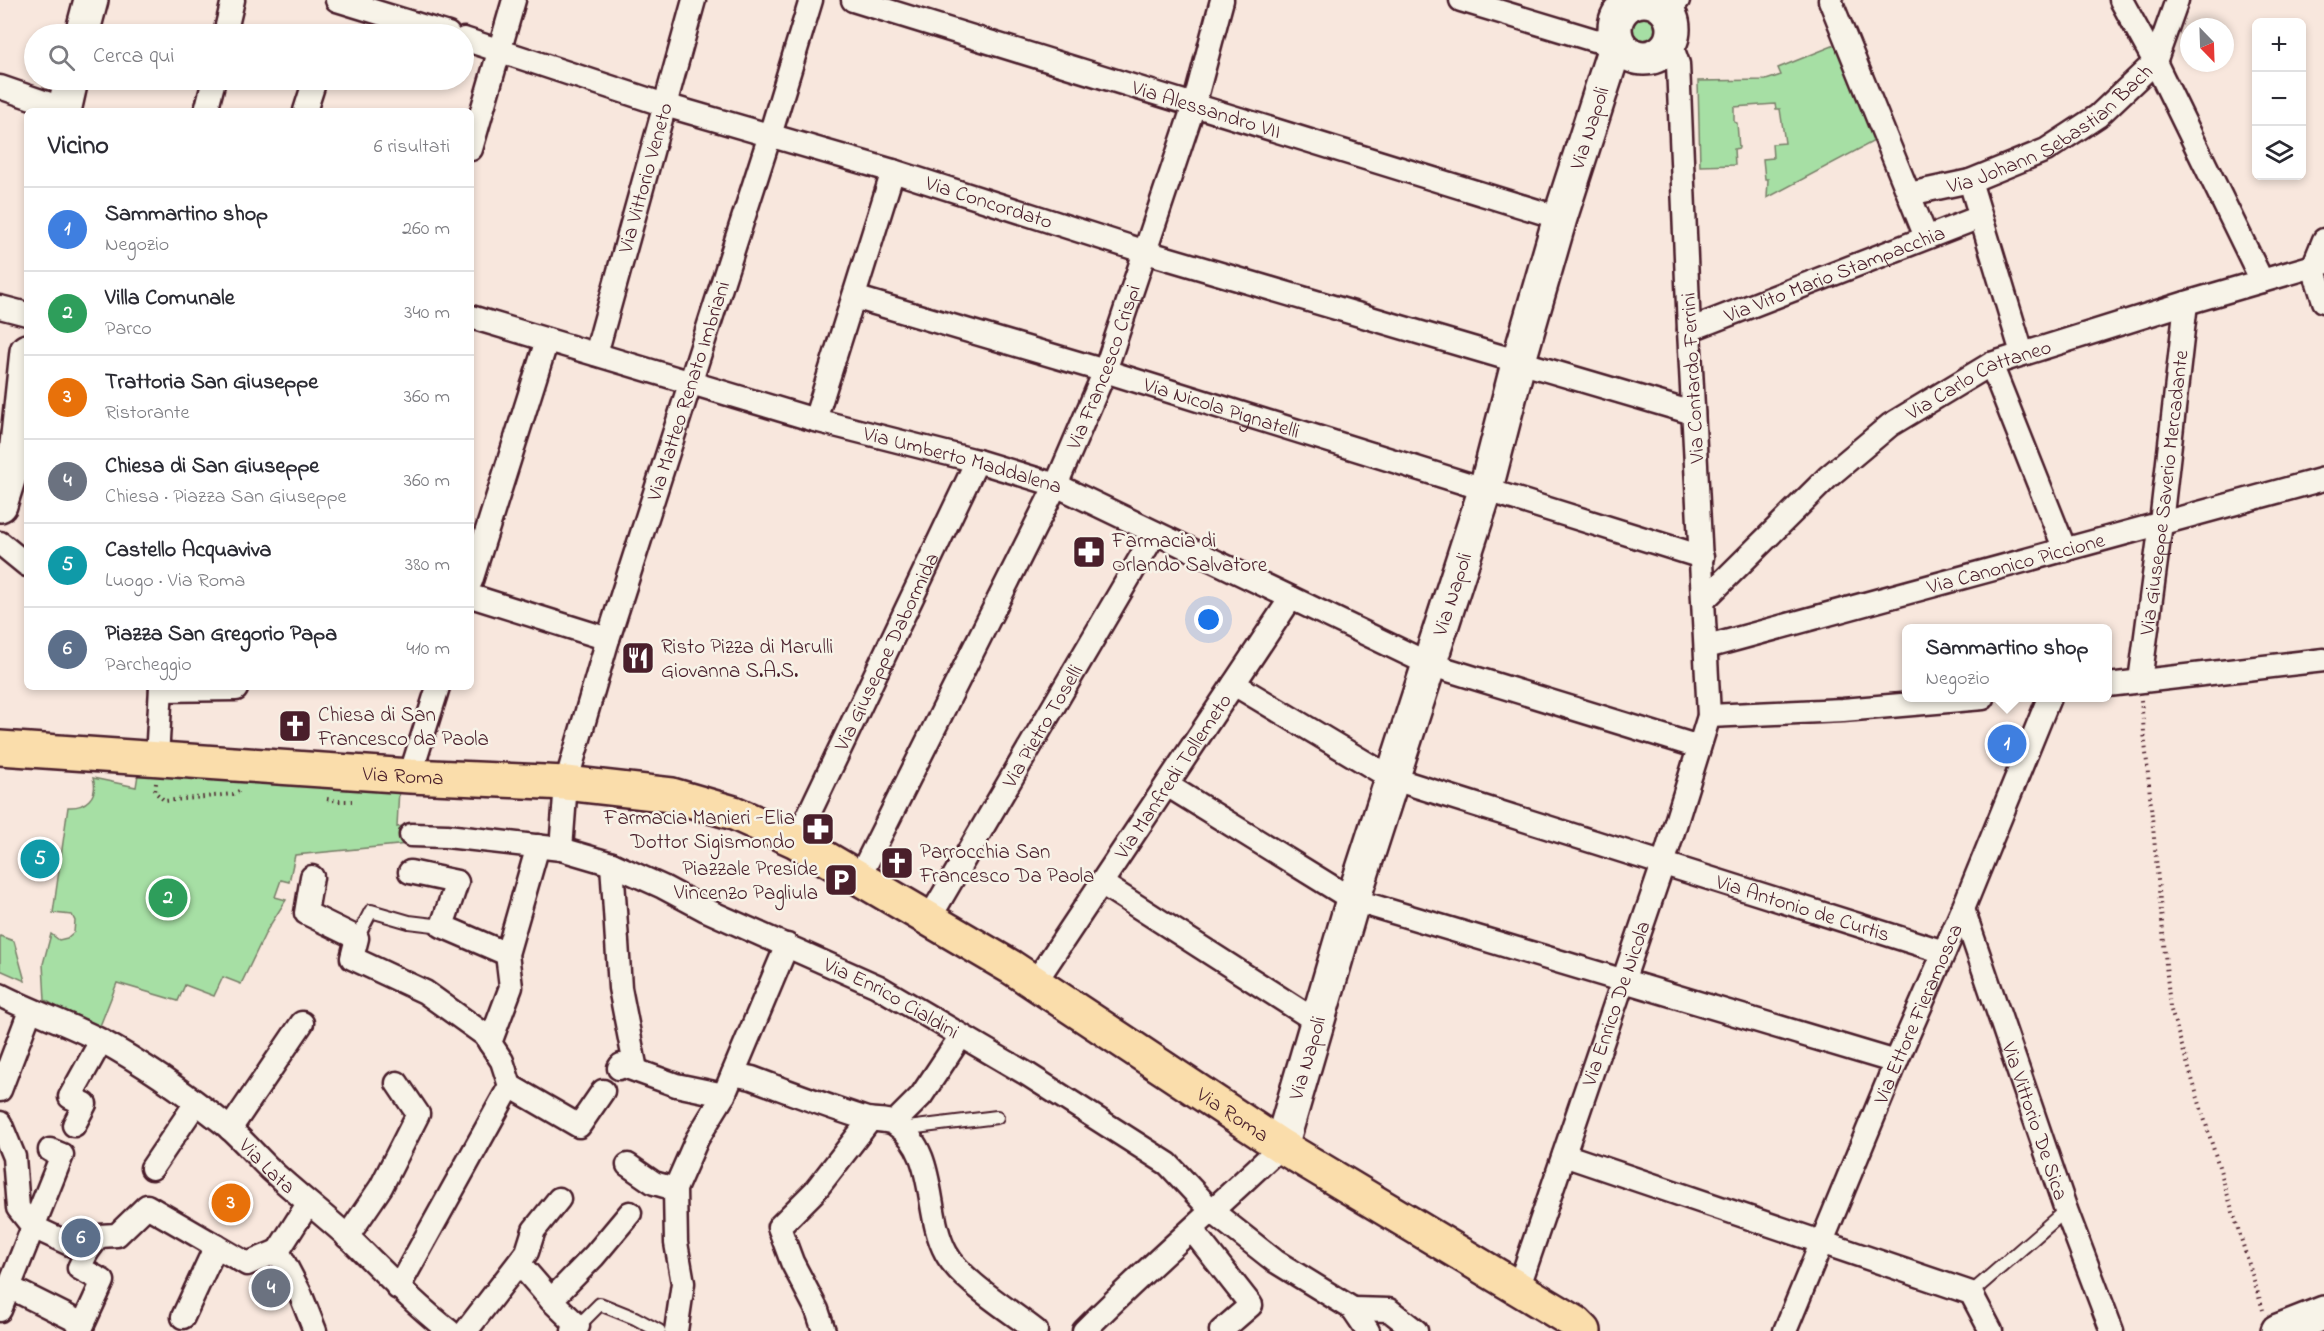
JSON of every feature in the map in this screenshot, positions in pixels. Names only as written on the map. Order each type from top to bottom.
[{"type":"main road","points":[[85,24],[91,0]]},
{"type":"main road","name":"Via Napoli","points":[[1281,1146],[1316,1021],[1391,778],[1486,488],[1519,360],[1560,218],[1647,13]]},
{"type":"main road","points":[[0,505],[22,455],[24,413]]},
{"type":"main road","name":"Via Roma","points":[[6,743],[157,758],[410,776],[566,783],[672,795],[734,813],[796,841]]},
{"type":"main road","points":[[796,841],[872,885]]},
{"type":"main road","name":"Via Roma","points":[[872,885],[1011,967],[1281,1146],[1576,1323],[1584,1331]]},
{"type":"main road","points":[[2272,1325],[2324,1313]]},
{"type":"street","points":[[227,24],[233,0]]},
{"type":"street","points":[[337,0],[415,24]]},
{"type":"street","points":[[474,138],[514,0]]},
{"type":"street","name":"Via Vittorio Veneto","points":[[596,354],[694,0]]},
{"type":"street","name":"Via Matteo Renato Imbriani","points":[[561,849],[566,783],[608,639],[811,0]]},
{"type":"street","name":"Via Alessandro VII","points":[[853,0],[1560,218]]},
{"type":"street","name":"Via Francesco Crispi","points":[[872,885],[1056,485],[1105,370],[1194,105],[1222,0]]},
{"type":"street","points":[[1461,0],[1594,40],[1647,13]]},
{"type":"street","points":[[2121,0],[2155,62],[2262,280]]},
{"type":"street","name":"Via Johann Sebastian Bach","points":[[1909,194],[1970,181],[2046,150],[2098,116],[2155,62],[2177,0]]},
{"type":"street","points":[[1834,1],[1926,237]]},
{"type":"street","name":"Via Contardo Ferrini","points":[[1647,13],[1678,64],[1709,717]]},
{"type":"street","name":"Via Concordato","points":[[474,42],[665,105],[892,171],[1146,252],[1693,413]]},
{"type":"street","points":[[0,87],[66,100]]},
{"type":"street","points":[[207,108],[211,90]]},
{"type":"street","points":[[306,108],[312,90]]},
{"type":"street","points":[[815,420],[892,171]]},
{"type":"street","points":[[1970,181],[2022,353]]},
{"type":"street","name":"Via Vito Mario Stampacchia","points":[[1689,330],[1980,216]]},
{"type":"street","points":[[2324,240],[2318,265],[2324,301]]},
{"type":"street","name":"Via Carlo Cattaneo","points":[[1704,600],[1828,477],[1863,447],[1890,425],[1991,364],[2186,303],[2318,265]]},
{"type":"street","name":"Via Nicola Pignatelli","points":[[854,297],[1105,370],[1702,556]]},
{"type":"street","name":"Via Giuseppe Saverio Mercadante","points":[[2139,681],[2161,523],[2186,303]]},
{"type":"street","points":[[0,307],[24,313]]},
{"type":"street","name":"Via Umberto Maddalena","points":[[474,318],[815,420],[977,461],[1056,485],[1429,664],[1699,747]]},
{"type":"street","points":[[474,571],[547,340]]},
{"type":"street","points":[[1991,364],[2065,550]]},
{"type":"street","name":"Via Giuseppe Dabormida","points":[[796,841],[977,461]]},
{"type":"street","name":"Via Canonico Piccione","points":[[1707,647],[2324,479]]},
{"type":"street","name":"Via Pietro Toselli","points":[[929,919],[1155,533]]},
{"type":"street","points":[[0,543],[24,563]]},
{"type":"street","points":[[474,597],[608,639]]},
{"type":"street","name":"Via Manfredi Tollemeto","points":[[1034,984],[1291,598]]},
{"type":"street","points":[[2112,684],[2324,660]]},
{"type":"street","name":"Via Antonio de Curtis","points":[[1234,684],[1391,778],[1944,952]]},
{"type":"street","points":[[157,758],[161,690]]},
{"type":"street","points":[[410,776],[437,690]]},
{"type":"street","points":[[1709,717],[1843,710],[1936,702]]},
{"type":"street","name":"Via Ettore Fieramosca","points":[[1785,1331],[1896,1062],[1963,909],[2047,702]]},
{"type":"street","name":"Via Enrico De Nicola","points":[[1518,1289],[1663,864],[1709,717]]},
{"type":"street","points":[[1167,785],[1353,900],[1896,1062]]},
{"type":"street","name":"Via Enrico Cialdini","points":[[411,835],[447,836],[561,849],[612,864],[877,986],[1027,1074],[1168,1164],[1213,1212],[1275,1261],[1353,1309]]},
{"type":"street","points":[[490,1043],[511,987],[507,954],[538,846]]},
{"type":"street","points":[[612,864],[627,1069],[676,1085],[728,1084],[752,1078],[870,1120],[897,1126],[917,1146],[930,1189],[935,1220],[946,1254],[966,1277],[1036,1331]]},
{"type":"street","points":[[410,872],[457,882],[442,926],[507,954]]},
{"type":"street","points":[[312,877],[306,913],[357,938],[352,958],[425,992],[485,1035],[502,1061],[510,1086],[579,1126],[603,1091]]},
{"type":"street","points":[[1101,883],[1316,1021]]},
{"type":"street","name":"Via Vittorio De Sica","points":[[1963,909],[2066,1210],[2112,1331]]},
{"type":"street","points":[[676,1331],[683,1283],[676,1243],[675,1189],[697,1138],[728,1084],[787,945]]},
{"type":"street","name":"Via Lata","points":[[0,995],[30,1011],[68,1025],[101,1041],[152,1071],[196,1103],[230,1129],[308,1204],[347,1237],[415,1304],[449,1331]]},
{"type":"street","points":[[0,1090],[30,1011]]},
{"type":"street","points":[[230,1129],[302,1023]]},
{"type":"street","points":[[897,1126],[921,1096],[961,1036]]},
{"type":"street","points":[[74,1125],[85,1104],[70,1096],[101,1041]]},
{"type":"street","points":[[347,1237],[381,1187],[418,1114],[397,1083]]},
{"type":"street","points":[[398,1288],[510,1086]]},
{"type":"street","points":[[153,1168],[196,1103]]},
{"type":"street","points":[[824,1331],[817,1310],[792,1262],[778,1227],[815,1191],[870,1120]]},
{"type":"street","points":[[1,1127],[14,1158],[18,1208],[33,1227],[87,1252]]},
{"type":"street","points":[[1085,1331],[1135,1279],[1213,1212],[1281,1146]]},
{"type":"street","points":[[0,1310],[62,1155],[50,1150]]},
{"type":"street","points":[[1564,1155],[1971,1293],[1990,1331]]},
{"type":"street","points":[[0,1180],[14,1158]]},
{"type":"street","points":[[627,1165],[654,1183],[675,1189]]},
{"type":"street","points":[[466,1331],[527,1252],[534,1230],[559,1199]]},
{"type":"street","points":[[9,1287],[81,1328],[103,1281],[79,1268],[87,1252],[99,1236],[117,1235],[147,1206],[247,1264],[278,1251],[308,1204]]},
{"type":"street","points":[[551,1300],[594,1256],[630,1213]]},
{"type":"street","points":[[1192,1230],[1251,1305],[1221,1331]]},
{"type":"street","points":[[183,1317],[216,1246]]},
{"type":"street","points":[[278,1251],[300,1293],[315,1331]]},
{"type":"street","points":[[519,1263],[576,1328]]},
{"type":"street","points":[[1353,1309],[1368,1331]]},
{"type":"street","points":[[1353,1309],[1389,1310],[1416,1331]]},
{"type":"lane","points":[[357,938],[371,911],[410,922],[442,926]]},
{"type":"lane","points":[[897,1126],[997,1118]]},
{"type":"lane","points":[[1971,1293],[2066,1210]]},
{"type":"lane","points":[[576,1328],[600,1304],[635,1317],[659,1331]]},
{"type":"path","points":[[2139,681],[2170,1007],[2272,1325]]},
{"type":"green space","points":[[1644,15],[1654,19],[1658,29],[1654,39],[1644,43],[1634,39],[1630,29],[1634,19]]},
{"type":"green space","points":[[1840,43],[1880,138],[1767,198],[1768,179],[1765,179],[1763,159],[1773,158],[1772,144],[1785,143],[1780,109],[1776,109],[1775,104],[1734,107],[1734,122],[1737,123],[1739,148],[1734,149],[1735,165],[1700,166],[1698,81],[1766,80],[1781,75],[1778,68]]},
{"type":"green space","points":[[139,768],[399,788],[397,827],[410,825],[408,844],[295,855],[289,882],[281,880],[275,897],[286,900],[267,930],[241,984],[223,977],[214,996],[185,985],[178,1001],[117,983],[98,1031],[45,1000],[43,964],[51,934],[59,940],[67,938],[74,932],[75,921],[72,915],[53,913],[68,807],[80,806],[89,800],[94,791],[93,778],[136,787]]},
{"type":"green space","points":[[0,936],[14,941],[25,981],[0,970]]},
{"type":"place","name":"Farmacia di Orlando Salvatore","points":[[1089,552]]},
{"type":"place","name":"Risto Pizza di Marulli Giovanna S.A.S.","points":[[638,658]]},
{"type":"place","name":"Chiesa di San Francesco da Paola","points":[[295,726]]},
{"type":"place","name":"Sammartino shop","points":[[2007,744]]},
{"type":"place","name":"Farmacia Manieri -Elia Dottor Sigismondo","points":[[818,829]]},
{"type":"place","name":"Castello Acquaviva","points":[[40,859]]},
{"type":"place","name":"Parrocchia San Francesco Da Paola","points":[[897,863]]},
{"type":"place","name":"Piazzale Preside Vincenzo Pagliula","points":[[841,880]]},
{"type":"place","name":"Villa Comunale","points":[[168,898]]},
{"type":"place","name":"Trattoria San Giuseppe","points":[[231,1203]]},
{"type":"place","name":"Piazza San Gregorio Papa","points":[[81,1238]]},
{"type":"place","name":"Chiesa di San Giuseppe","points":[[271,1288]]}]
